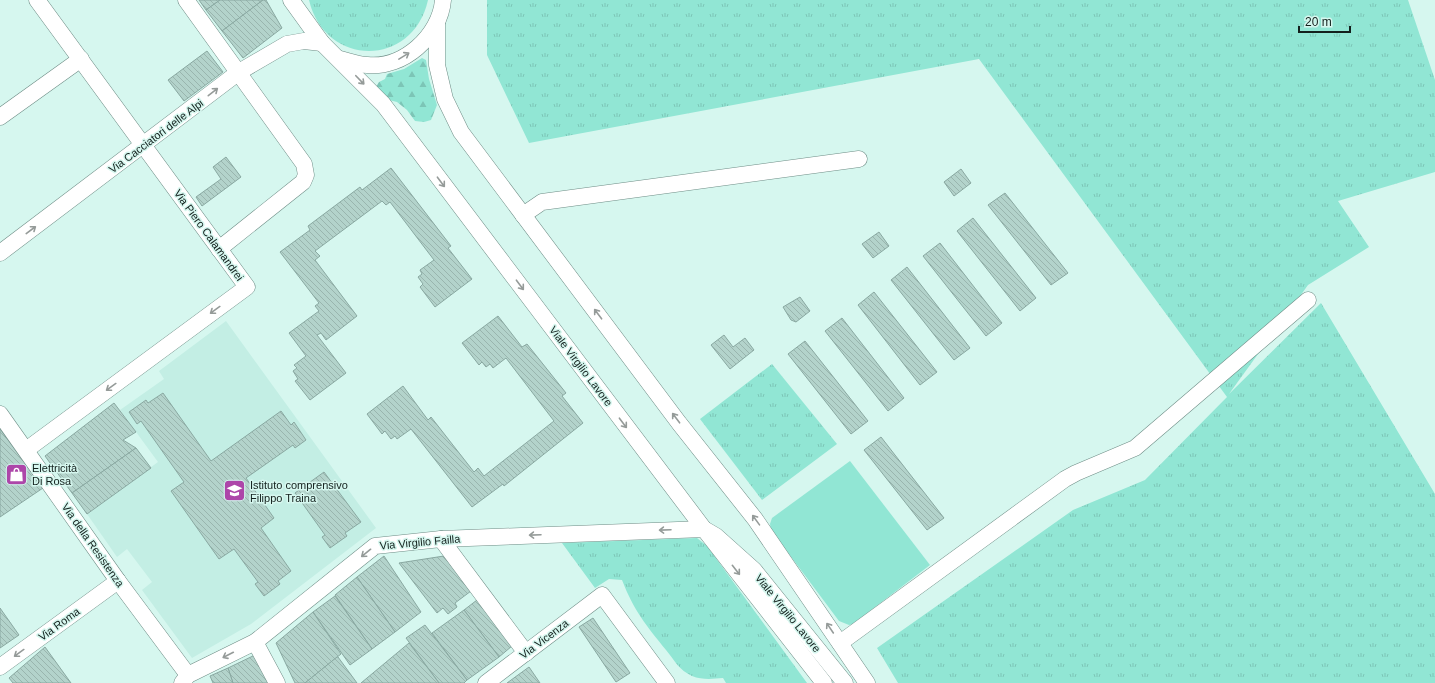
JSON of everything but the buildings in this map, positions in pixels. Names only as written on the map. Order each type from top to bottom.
[{"type":"street","name":"Via Piero Calamandrei","points":[[26,450],[247,287],[37,0]]},
{"type":"street","points":[[186,0],[304,164],[306,175],[303,182],[219,249]]},
{"type":"street","points":[[340,59],[367,66],[396,61],[420,46],[437,23],[443,0]]},
{"type":"street","name":"Viale Virgilio Lavore","points":[[295,3],[322,44],[340,59],[383,104],[704,529],[716,536],[754,570],[845,683]]},
{"type":"street","name":"Viale Virgilio Lavore","points":[[437,23],[437,65],[445,99],[461,132],[679,422],[755,519],[867,683]]},
{"type":"street","name":"Via Cacciatori delle Alpi","points":[[0,253],[144,146],[239,72],[287,44],[304,41],[322,44]]},
{"type":"street","points":[[0,117],[81,59]]},
{"type":"street","points":[[523,215],[542,202],[859,159]]},
{"type":"street","points":[[840,643],[1065,479],[1135,448],[1308,300]]},
{"type":"street","name":"Via della Resistenza","points":[[0,414],[185,679]]},
{"type":"street","points":[[704,529],[824,683]]},
{"type":"street","name":"Via Virgilio Failla","points":[[185,679],[255,642],[375,546],[441,539],[704,529]]},
{"type":"street","points":[[441,539],[526,652]]},
{"type":"street","name":"Via Roma","points":[[0,667],[118,581]]},
{"type":"street","name":"Via Vicenza","points":[[486,683],[602,595],[667,683]]},
{"type":"street","points":[[255,642],[277,683]]},
{"type":"shaded area","name":"Istituto comprensivo Filippo Traina","points":[[226,321],[376,528],[251,624],[192,658],[142,590],[152,582],[127,549],[117,557],[87,514],[158,462],[120,410],[164,379],[159,371]]},
{"type":"green space","points":[[309,0],[428,0],[419,22],[405,38],[388,48],[369,51],[350,48],[332,38],[318,22]]},
{"type":"green space","points":[[487,0],[1408,0],[1435,80],[1435,172],[1338,201],[1369,247],[1308,285],[1229,394],[1321,303],[1435,494],[1435,683],[898,683],[877,648],[1073,510],[1145,480],[1227,397],[979,59],[529,143],[487,55]]},
{"type":"green space","points":[[422,58],[426,60],[429,79],[437,105],[431,120],[424,122],[415,121],[407,110],[397,102],[389,100],[376,87],[379,82],[385,79],[387,74],[404,69]]},
{"type":"green space","points":[[772,364],[837,444],[762,500],[700,419]]},
{"type":"green space","points":[[850,461],[930,565],[853,624],[849,625],[839,621],[771,530],[770,524],[772,518]]},
{"type":"green space","points":[[697,538],[707,546],[807,683],[726,683],[723,678],[703,679],[688,674],[678,665],[652,633],[631,600],[622,580],[609,579],[595,588],[562,543]]},
{"type":"place","name":"Elettricità Di Rosa","points":[[16,474]]},
{"type":"place","name":"Istituto comprensivo Filippo Traina","points":[[234,491]]}]
